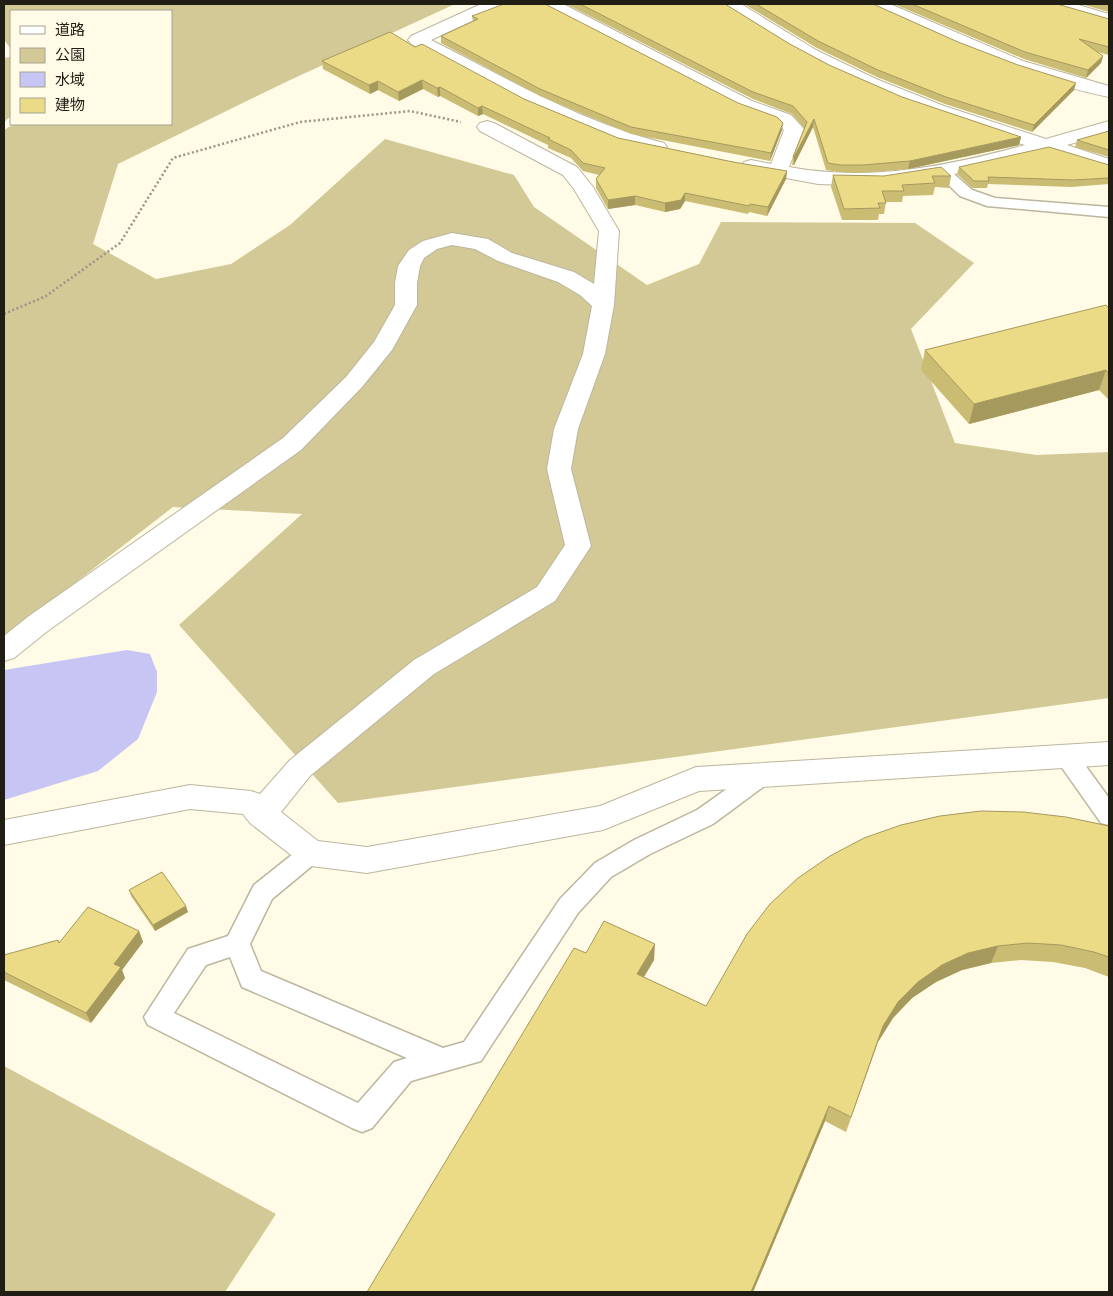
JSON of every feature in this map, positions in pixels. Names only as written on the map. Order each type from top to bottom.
[{"type":"street","points":[[261,814],[300,768],[424,667],[546,594],[578,546],[558,470],[566,429],[594,354],[603,305],[609,231],[583,187],[570,171],[510,115],[417,40],[494,4]]},
{"type":"street","points":[[550,4],[745,105],[784,119],[794,128],[778,170]]},
{"type":"street","points":[[730,4],[774,34],[837,68],[964,119],[1109,165]]},
{"type":"street","points":[[876,4],[1017,65],[1109,92]]},
{"type":"street","points":[[1058,4],[1109,20]]},
{"type":"street","points":[[510,115],[674,151]]},
{"type":"street","points":[[733,163],[840,180],[882,180],[941,170],[1046,145],[1109,127]]},
{"type":"street","points":[[4,651],[39,623],[84,593],[292,444],[354,382],[384,345],[406,305],[406,284],[409,266],[416,254],[430,245],[452,239],[481,243],[505,257],[566,277],[588,290],[603,305]]},
{"type":"street","points":[[4,833],[190,797],[251,803],[261,814],[311,853],[366,860],[603,818],[696,779],[1109,754]]},
{"type":"lane","points":[[941,170],[966,193],[993,203],[1109,212]]},
{"type":"lane","points":[[1066,756],[1109,816]]},
{"type":"lane","points":[[311,853],[263,892],[238,944],[197,958],[157,1017],[362,1119],[403,1071],[472,1052],[569,906],[603,870],[642,847],[705,817],[763,775]]},
{"type":"lane","points":[[238,944],[252,979],[442,1060]]},
{"type":"path","points":[[4,314],[46,296],[120,243],[173,158],[300,122],[410,111],[510,115]]},
{"type":"green space","points":[[4,4],[455,4],[288,81],[118,164],[93,244],[156,279],[231,264],[290,225],[385,139],[514,175],[534,207],[647,285],[699,264],[721,222],[915,223],[974,263],[911,329],[955,443],[1037,455],[1109,452],[1109,698],[338,803],[179,625],[302,514],[173,507],[4,638],[4,130],[12,125],[172,125],[172,10],[10,10],[10,48],[4,40]]},
{"type":"green space","points":[[10,57],[10,117],[4,122],[4,58]]},
{"type":"green space","points":[[4,1066],[276,1214],[225,1292],[4,1292]]},
{"type":"water","points":[[127,650],[150,654],[157,672],[157,692],[138,739],[98,771],[4,800],[4,670]]},
{"type":"building","points":[[504,4],[545,4],[738,103],[777,117],[783,123],[771,153],[631,127],[540,89],[441,36],[478,19],[472,16]]},
{"type":"building","points":[[580,4],[725,4],[788,43],[829,65],[902,97],[1021,137],[910,161],[840,165],[828,163],[814,119],[793,157],[807,122],[793,106],[753,92]]},
{"type":"building","points":[[756,4],[873,4],[958,42],[1018,65],[1076,83],[1034,125],[946,97],[878,70],[818,41]]},
{"type":"building","points":[[912,4],[1057,4],[1109,19],[1109,47],[1079,39],[1103,56],[1088,70],[1025,52]]},
{"type":"building","points":[[390,32],[415,47],[422,44],[524,99],[618,138],[733,162],[787,171],[768,207],[750,204],[749,206],[685,193],[681,200],[665,203],[635,196],[608,200],[596,179],[605,168],[583,163],[571,150],[548,139],[550,138],[482,106],[478,108],[440,87],[437,88],[422,80],[398,92],[378,81],[369,85],[322,61]]},
{"type":"building","points":[[1109,131],[1109,150],[1077,140]]},
{"type":"building","points":[[1049,147],[1109,165],[1109,178],[1073,180],[988,177],[989,181],[974,181],[959,167]]},
{"type":"building","points":[[941,167],[951,176],[932,176],[935,183],[902,185],[904,191],[882,191],[886,203],[878,203],[880,208],[844,209],[833,175],[884,176]]},
{"type":"building","points":[[1106,305],[1109,308],[1109,374],[1106,370],[974,404],[925,350]]},
{"type":"building","points":[[981,811],[1023,812],[1066,817],[1109,826],[1109,957],[1061,945],[1028,943],[998,946],[968,953],[942,965],[918,982],[898,1002],[883,1026],[851,1117],[829,1106],[751,1292],[367,1292],[574,948],[586,953],[604,921],[655,944],[637,974],[706,1006],[747,934],[770,904],[798,878],[830,856],[864,838],[901,825],[940,816]]},
{"type":"building","points":[[162,872],[186,906],[153,925],[129,890]]},
{"type":"building","points":[[88,907],[139,931],[114,964],[121,967],[86,1013],[4,972],[4,955],[58,940],[59,943]]}]
